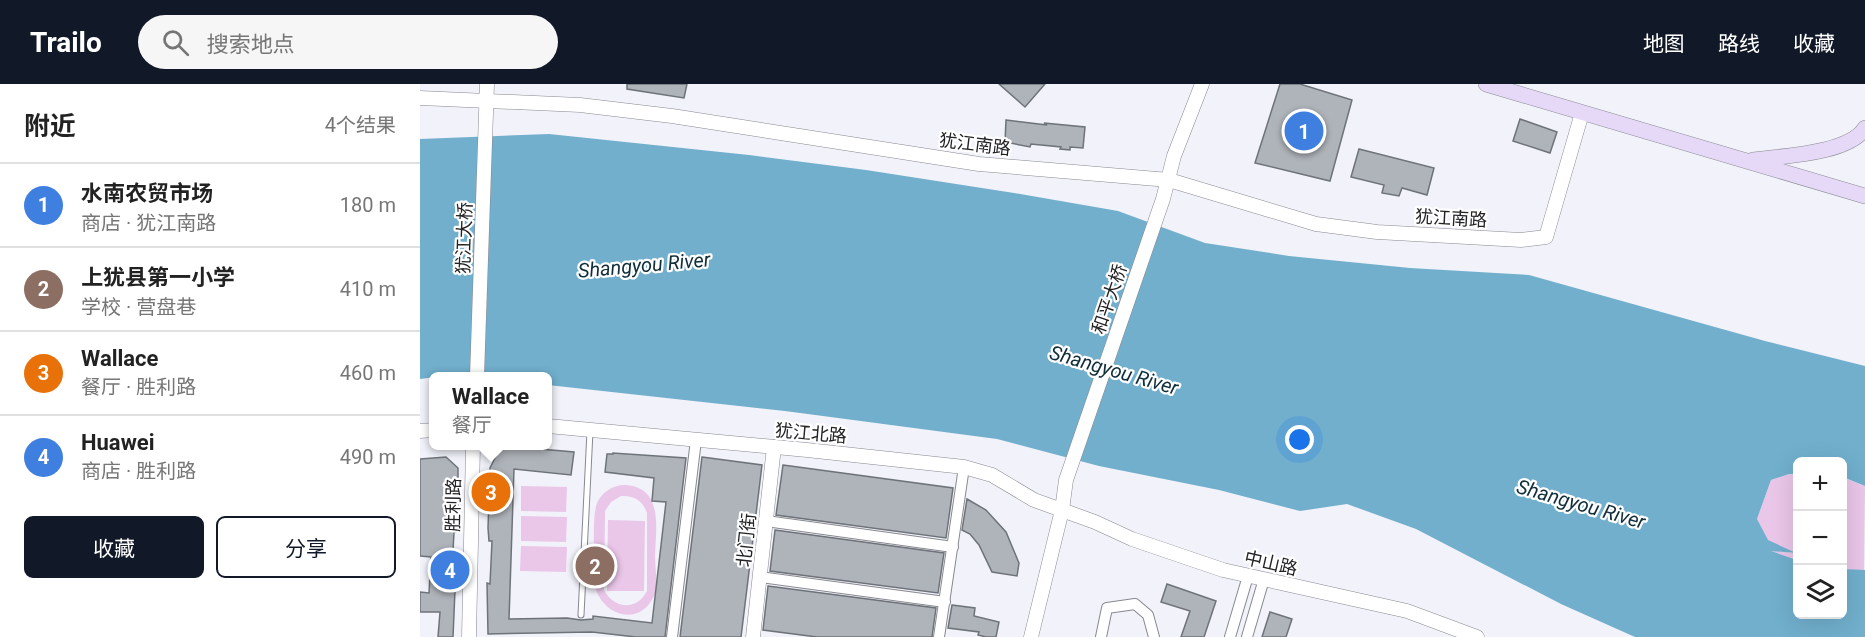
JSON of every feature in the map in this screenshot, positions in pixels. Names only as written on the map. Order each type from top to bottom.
[{"type":"main road","points":[[1486,84],[1865,196]]},
{"type":"main road","points":[[1746,161],[1826,149],[1848,142],[1861,134],[1865,128]]},
{"type":"street","name":"犹江大桥","points":[[477,372],[487,84]]},
{"type":"street","name":"和平大桥","points":[[1031,637],[1062,510],[1066,480],[1163,199],[1174,156],[1202,84]]},
{"type":"street","name":"犹江南路","points":[[420,98],[580,105],[649,113],[979,164],[1169,180],[1316,224],[1377,232],[1521,240],[1546,237],[1582,112]]},
{"type":"street","name":"犹江北路","points":[[552,426],[964,467],[992,475],[1034,501],[1062,510]]},
{"type":"street","points":[[672,637],[696,440]]},
{"type":"street","name":"北门街","points":[[756,637],[774,447]]},
{"type":"street","name":"胜利路","points":[[469,637],[473,450]]},
{"type":"street","points":[[939,637],[964,467]]},
{"type":"street","name":"中山路","points":[[1062,510],[1132,539],[1223,570],[1407,610],[1453,633],[1477,637]]},
{"type":"street","points":[[766,521],[953,547]]},
{"type":"street","points":[[1230,637],[1248,576]]},
{"type":"street","points":[[760,577],[945,602]]},
{"type":"street","points":[[1247,637],[1264,579]]},
{"type":"street","points":[[1101,637],[1107,608],[1135,604],[1149,615],[1154,637]]},
{"type":"lane","points":[[581,615],[590,430]]},
{"type":"shaded area","points":[[1793,474],[1793,553],[1767,540],[1757,519],[1771,480]]},
{"type":"shaded area","points":[[1847,479],[1865,486],[1864,571],[1847,569]]},
{"type":"shaded area","points":[[521,486],[567,487],[566,512],[521,511]]},
{"type":"shaded area","points":[[617,486],[635,487],[645,492],[651,499],[656,521],[655,594],[647,607],[631,614],[615,612],[607,606],[596,590],[594,519],[596,508],[602,495]],"holes":[[[621,496],[637,500],[647,513],[647,591],[637,602],[626,605],[614,601],[604,590],[605,511],[611,502]]]},
{"type":"shaded area","points":[[521,516],[567,517],[566,542],[521,541]]},
{"type":"shaded area","points":[[608,520],[645,521],[644,591],[607,591]]},
{"type":"shaded area","points":[[521,546],[567,547],[566,572],[520,571]]},
{"type":"shaded area","points":[[1768,550],[1793,553],[1793,559]]},
{"type":"water","name":"Shangyou River","points":[[549,134],[749,155],[866,170],[1118,211],[1205,243],[1289,256],[1410,268],[1529,275],[1765,341],[1865,366],[1865,486],[1847,479],[1847,457],[1793,457],[1793,474],[1771,480],[1757,519],[1768,540],[1793,552],[1771,551],[1793,559],[1793,619],[1847,619],[1847,569],[1865,570],[1865,637],[1635,637],[1561,604],[1416,529],[1347,504],[1300,511],[1219,490],[1099,466],[997,439],[785,411],[552,385],[552,372],[429,372],[429,378],[420,379],[420,139]]},
{"type":"building","points":[[627,84],[687,84],[684,98],[627,89]]},
{"type":"building","points":[[999,84],[1045,84],[1025,107]]},
{"type":"building","points":[[1280,84],[1300,84],[1352,100],[1330,181],[1255,163]]},
{"type":"building","points":[[1520,119],[1557,132],[1550,153],[1513,141]]},
{"type":"building","points":[[1006,120],[1085,127],[1083,148],[1070,147],[1070,150],[1031,144],[1030,147],[1005,142]]},
{"type":"building","points":[[1359,149],[1434,168],[1427,195],[1402,188],[1399,196],[1382,193],[1384,185],[1351,177]]},
{"type":"building","points":[[502,450],[574,452],[571,475],[514,469],[509,619],[567,618],[581,620],[593,619],[593,616],[652,623],[666,502],[652,501],[654,478],[605,472],[607,454],[686,458],[665,637],[636,637],[592,632],[488,634],[487,583],[490,584],[492,541],[489,541],[488,528],[490,468]]},
{"type":"building","points":[[446,457],[458,468],[459,488],[457,532],[454,532],[453,551],[456,557],[452,566],[451,590],[455,590],[453,637],[438,637],[440,612],[420,612],[420,592],[429,593],[431,557],[420,556],[420,459]]},
{"type":"building","points":[[702,457],[762,465],[741,637],[680,637]]},
{"type":"building","points":[[783,465],[953,488],[946,538],[776,515]]},
{"type":"building","points":[[967,499],[986,510],[1006,532],[1019,563],[1017,576],[992,572],[979,545],[970,534],[962,530]]},
{"type":"building","points":[[775,530],[944,553],[938,593],[770,571]]},
{"type":"building","points":[[1167,584],[1216,601],[1204,637],[1181,637],[1190,611],[1161,602]]},
{"type":"building","points":[[768,586],[936,608],[932,637],[817,637],[763,630]]},
{"type":"building","points":[[952,605],[975,608],[974,616],[999,622],[996,637],[986,637],[978,635],[979,632],[948,628]]},
{"type":"building","points":[[1270,612],[1292,619],[1286,637],[1262,637]]},
{"type":"place","name":"水南农贸市场","points":[[1304,131]]},
{"type":"place","name":"Wallace","points":[[491,492]]},
{"type":"place","name":"上犹县第一小学","points":[[595,566]]},
{"type":"place","name":"Huawei","points":[[450,570]]}]
